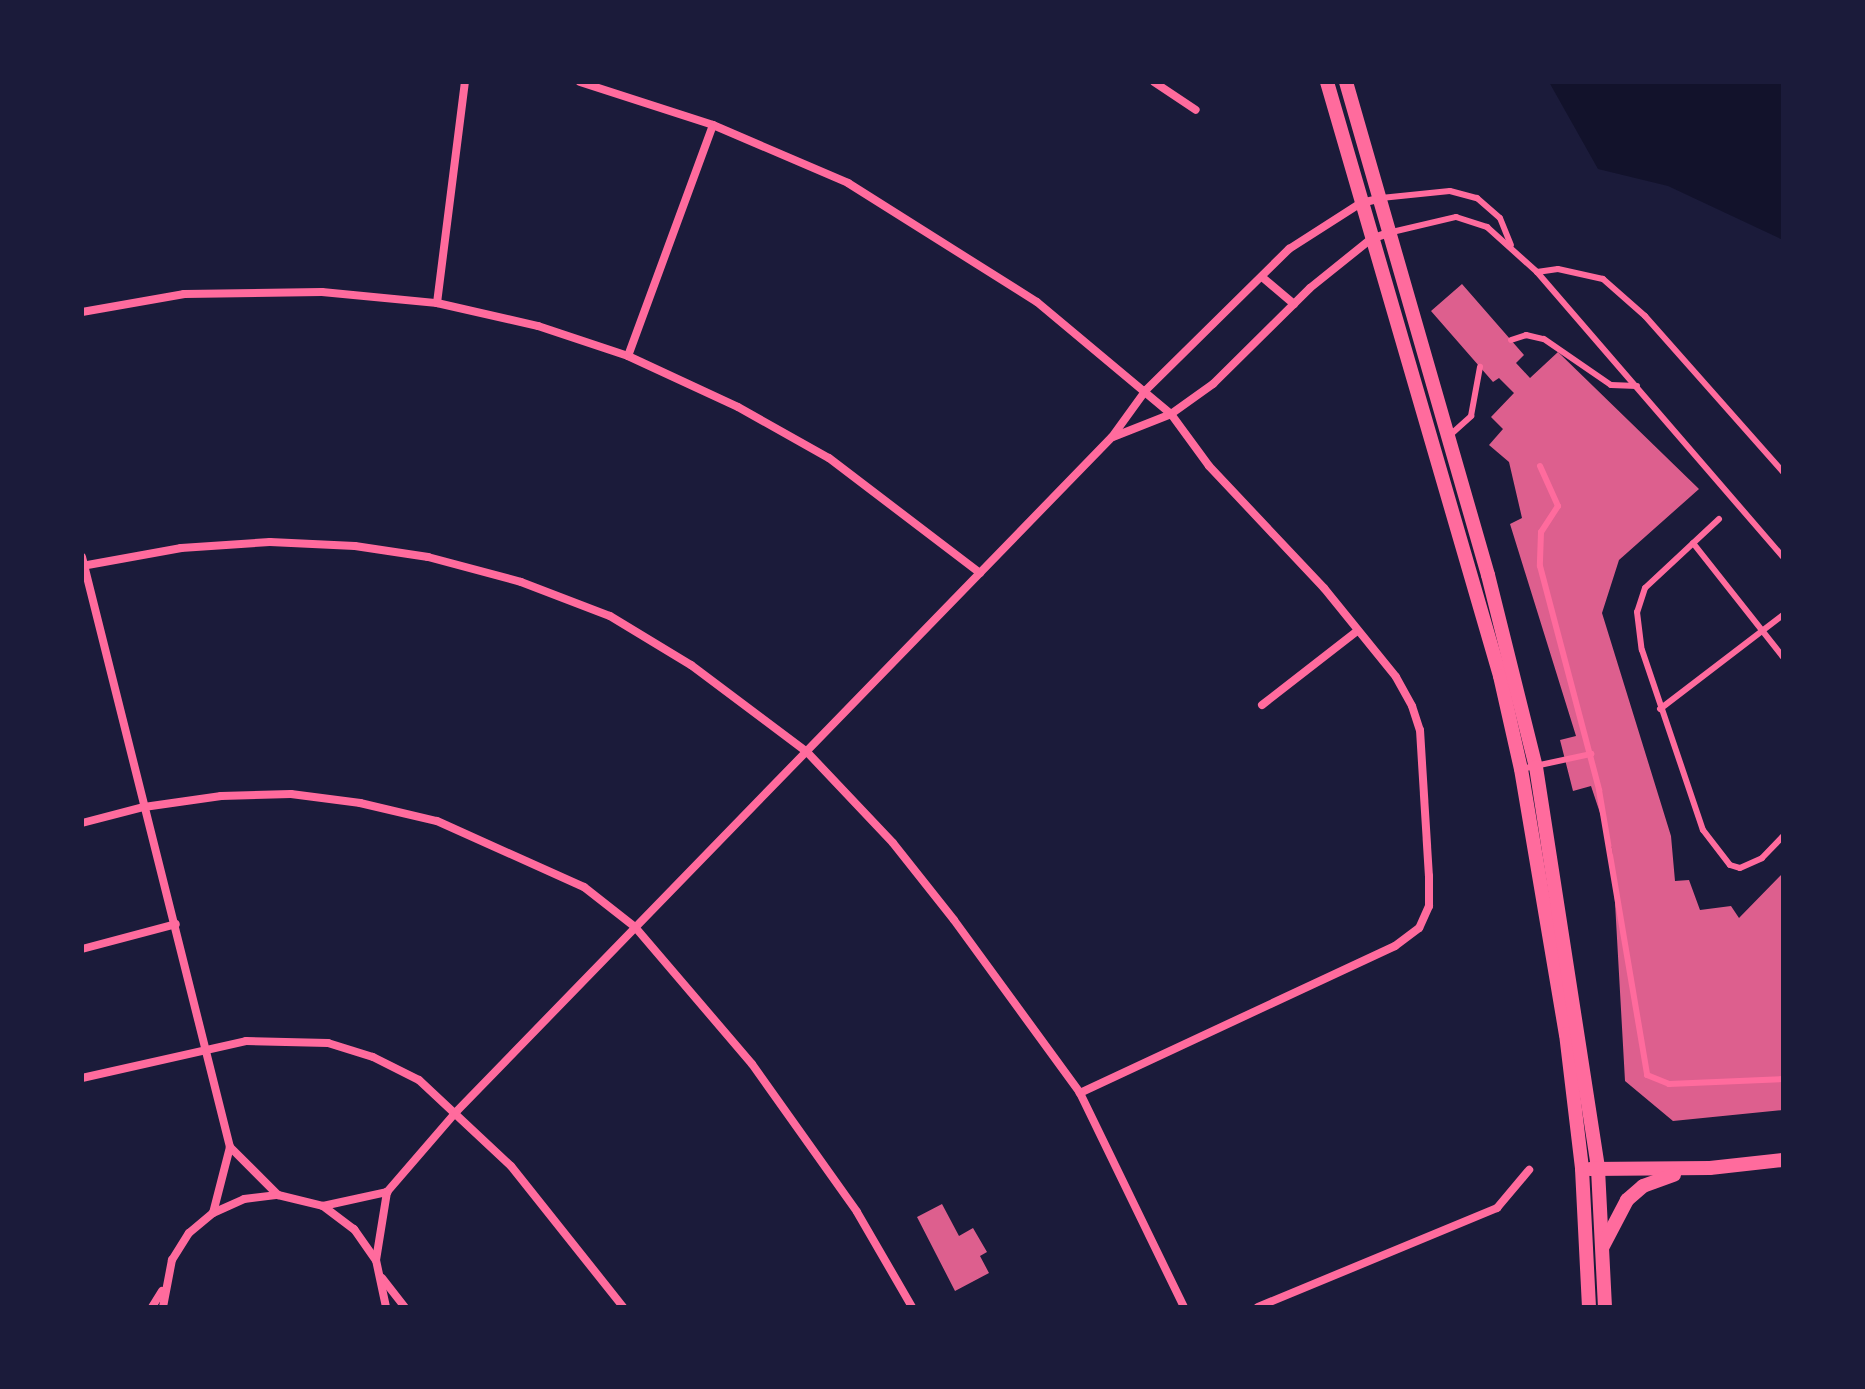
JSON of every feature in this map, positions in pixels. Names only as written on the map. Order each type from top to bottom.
[{"type":"street","points":[[437,303],[465,82]]},
{"type":"street","points":[[580,82],[593,83],[713,125],[848,183],[1037,302],[1171,414],[1209,466],[1287,544],[1396,677],[1420,730],[1429,906],[1419,928],[1395,946],[1080,1093]]},
{"type":"street","points":[[1154,82],[1196,110]]},
{"type":"street","points":[[1327,82],[1500,676],[1521,769],[1559,983],[1582,1169],[1589,1307]]},
{"type":"street","points":[[1346,82],[1448,437],[1536,767],[1598,1169],[1605,1307]]},
{"type":"street","points":[[628,356],[713,125]]},
{"type":"street","points":[[376,1260],[387,1192],[456,1112],[1112,437],[1146,390],[1289,249],[1361,203],[1379,199]]},
{"type":"street","points":[[1112,437],[1171,414],[1245,356],[1294,304],[1371,239],[1388,233]]},
{"type":"street","points":[[1262,277],[1294,304]]},
{"type":"street","points":[[82,312],[184,294],[247,292],[437,303],[538,326],[628,356],[738,407],[829,458],[980,573]]},
{"type":"street","points":[[213,1213],[230,1147],[83,563],[181,548],[270,542],[355,546],[428,557],[521,582],[610,616],[691,665],[807,752],[893,843],[1080,1093],[1184,1307]]},
{"type":"street","points":[[1262,705],[1357,631]]},
{"type":"street","points":[[82,823],[144,807],[291,794],[391,810],[437,821],[517,854],[584,887],[635,927],[706,1008],[811,1143],[912,1307]]},
{"type":"street","points":[[82,949],[176,924]]},
{"type":"street","points":[[82,1078],[205,1047],[246,1041],[328,1043],[373,1057],[419,1080],[456,1112],[563,1227],[623,1307]]},
{"type":"street","points":[[230,1147],[278,1195]]},
{"type":"street","points":[[1582,1169],[1710,1168],[1783,1160]]},
{"type":"street","points":[[1600,1252],[1620,1210],[1643,1186],[1710,1168]]},
{"type":"street","points":[[1258,1307],[1497,1208],[1529,1170]]},
{"type":"street","points":[[323,1206],[387,1192]]},
{"type":"street","points":[[152,1307],[162,1290],[172,1260],[189,1233],[213,1213],[244,1199],[278,1195],[323,1206],[354,1229],[376,1260],[386,1307]]},
{"type":"street","points":[[382,1277],[405,1307]]},
{"type":"street","points":[[162,1290],[163,1307]]},
{"type":"lane","points":[[1379,199],[1450,191],[1477,198],[1500,218],[1512,248]]},
{"type":"lane","points":[[1388,233],[1456,217],[1487,227],[1537,272],[1783,557]]},
{"type":"lane","points":[[1537,272],[1590,274],[1645,316],[1783,472]]},
{"type":"lane","points":[[1511,340],[1526,335],[1544,339],[1611,385],[1637,386]]},
{"type":"lane","points":[[1431,443],[1448,437],[1469,422],[1480,367]]},
{"type":"lane","points":[[1540,466],[1558,506],[1556,517],[1541,532],[1540,566],[1591,754],[1647,1075],[1669,1084],[1783,1079]]},
{"type":"lane","points":[[1719,519],[1653,578],[1637,612],[1642,650],[1703,830],[1730,865],[1752,865],[1783,836]]},
{"type":"lane","points":[[1693,543],[1783,657]]},
{"type":"lane","points":[[1660,709],[1783,615]]},
{"type":"lane","points":[[1521,769],[1591,754]]},
{"type":"shaded area","points":[[1549,82],[1783,82],[1783,240],[1668,186],[1598,169]]},
{"type":"building","points":[[1462,284],[1524,355],[1516,363],[1530,378],[1558,352],[1699,489],[1619,560],[1602,613],[1671,836],[1675,881],[1689,880],[1700,910],[1731,906],[1739,918],[1783,873],[1783,1110],[1673,1121],[1625,1081],[1612,849],[1591,786],[1573,791],[1560,740],[1576,736],[1510,524],[1522,518],[1509,462],[1489,445],[1503,429],[1491,417],[1514,393],[1499,378],[1493,382],[1431,311]]},
{"type":"building","points":[[942,1204],[959,1236],[973,1228],[987,1252],[980,1256],[989,1273],[955,1291],[917,1217]]}]
